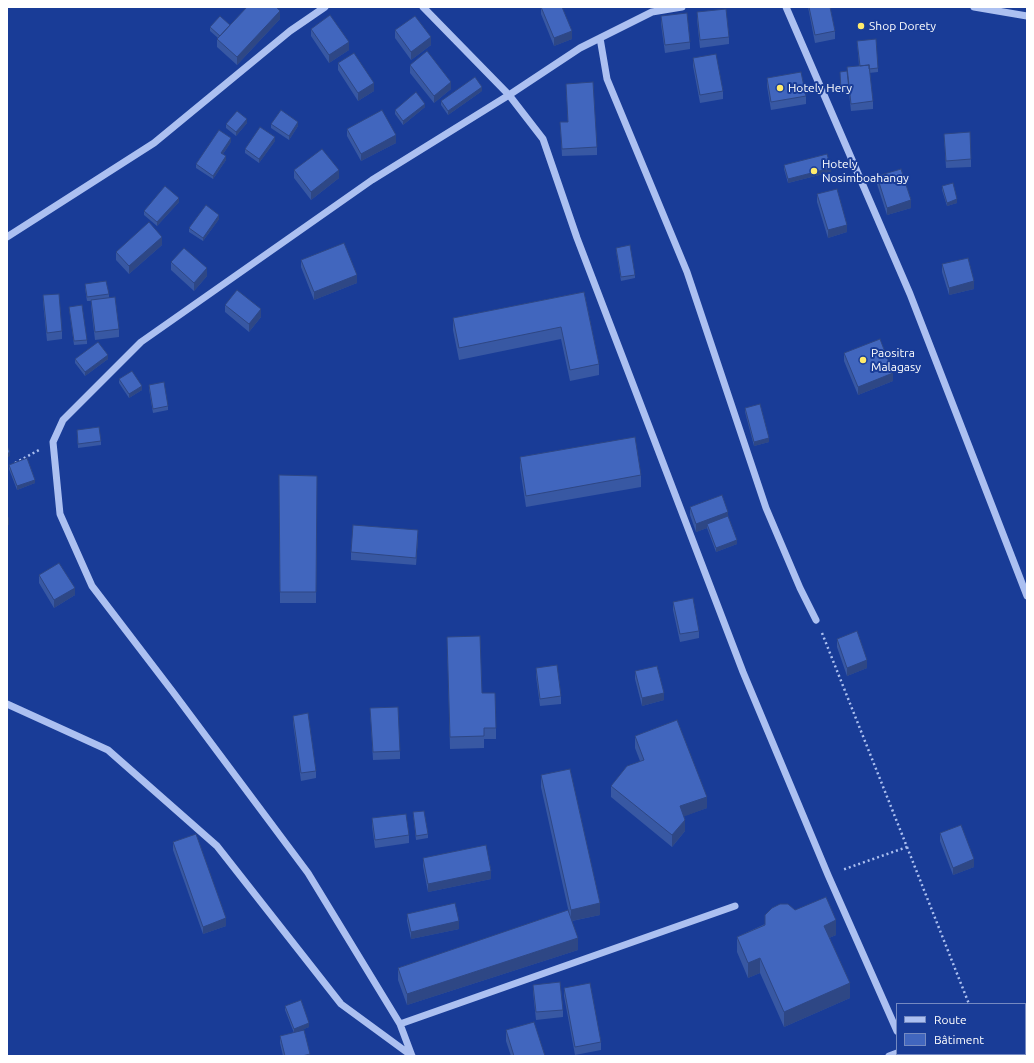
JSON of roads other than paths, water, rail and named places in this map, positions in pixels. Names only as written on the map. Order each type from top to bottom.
[{"type":"street","points":[[7,237],[154,143],[290,31],[325,7]]},
{"type":"street","points":[[423,7],[508,95],[543,139],[577,238],[743,672],[828,875],[896,1029]]},
{"type":"street","points":[[412,1056],[400,1024],[308,873],[169,686],[92,586],[60,514],[53,442],[63,420],[141,342],[372,180],[580,48],[652,12],[682,7]]},
{"type":"street","points":[[786,7],[910,294],[1027,596]]},
{"type":"street","points":[[974,7],[1027,16]]},
{"type":"street","points":[[600,38],[607,79],[687,272],[766,508],[800,588],[816,620]]},
{"type":"street","points":[[7,704],[108,750],[217,846],[341,1004],[412,1056]]},
{"type":"street","points":[[400,1024],[735,906]]},
{"type":"place","name":"Shop Dorety","points":[[861,26]]},
{"type":"place","name":"Hotely Hery","points":[[780,88]]},
{"type":"place","name":"Hotely Nosimboahangy","points":[[814,171]]},
{"type":"place","name":"Paositra Malagasy","points":[[863,360]]}]
